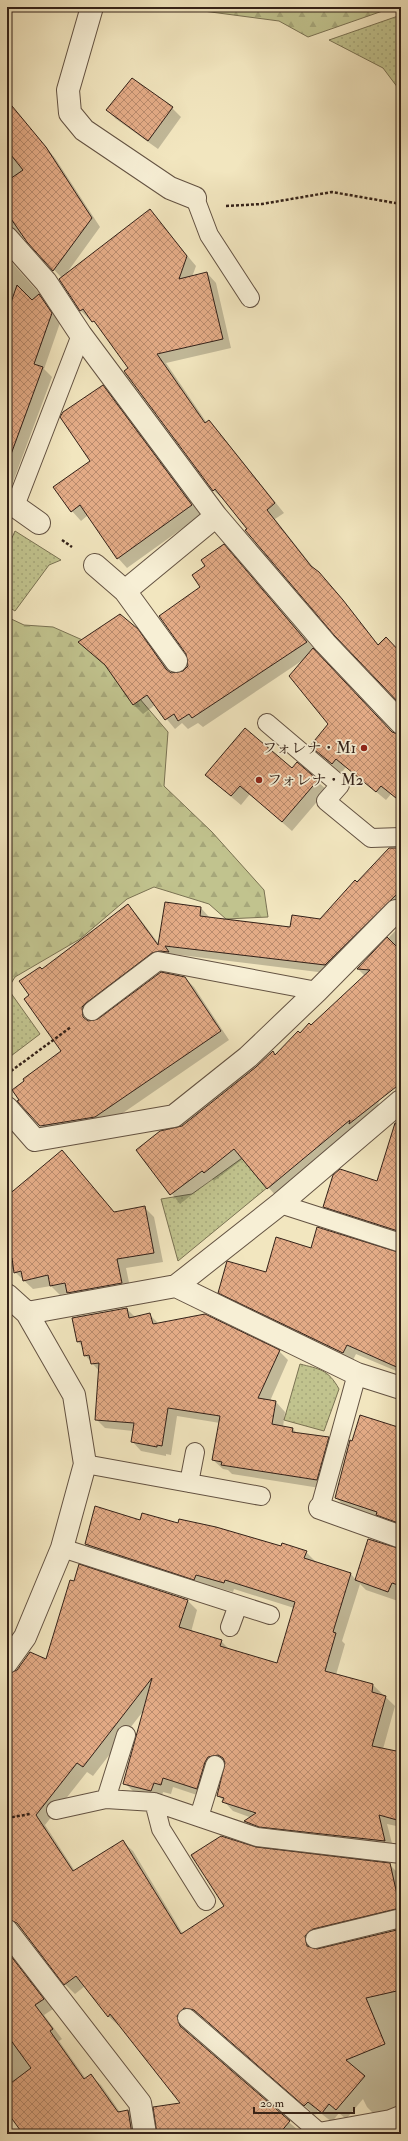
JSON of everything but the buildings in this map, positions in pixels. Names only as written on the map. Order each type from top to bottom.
[{"type":"street","points":[[92,7],[68,90],[70,113],[84,130],[170,188],[195,198]]},
{"type":"street","points":[[7,238],[46,282],[81,335],[216,516],[325,643],[401,722]]},
{"type":"street","points":[[11,505],[39,523]]},
{"type":"street","points":[[125,591],[216,516]]},
{"type":"street","points":[[95,565],[125,591],[176,661]]},
{"type":"street","points":[[7,1108],[35,1140],[174,1116],[248,1057],[317,991],[396,911],[401,916]]},
{"type":"street","points":[[27,1313],[176,1286],[280,1204],[401,1101]]},
{"type":"street","points":[[176,1286],[357,1374],[401,1388]]},
{"type":"street","points":[[7,1295],[27,1313],[74,1395],[85,1464],[62,1548],[25,1637],[7,1662]]},
{"type":"street","points":[[320,1508],[401,1537]]},
{"type":"street","points":[[7,1931],[140,2103],[145,2134]]},
{"type":"street","points":[[320,2134],[391,2121],[401,2117]]},
{"type":"lane","points":[[195,198],[209,234],[250,298]]},
{"type":"lane","points":[[11,505],[81,335]]},
{"type":"lane","points":[[267,723],[340,785],[326,801],[371,838],[401,837]]},
{"type":"lane","points":[[92,1011],[158,961],[317,991]]},
{"type":"lane","points":[[280,1204],[401,1243]]},
{"type":"lane","points":[[320,1508],[357,1374]]},
{"type":"lane","points":[[189,1483],[196,1452]]},
{"type":"lane","points":[[85,1464],[260,1496]]},
{"type":"lane","points":[[62,1548],[270,1615]]},
{"type":"lane","points":[[230,1627],[238,1605]]},
{"type":"lane","points":[[106,1799],[126,1735]]},
{"type":"lane","points":[[199,1817],[215,1765]]},
{"type":"lane","points":[[56,1810],[106,1799],[154,1802],[257,1837],[401,1854]]},
{"type":"lane","points":[[154,1802],[162,1829],[206,1901]]},
{"type":"lane","points":[[315,1939],[401,1918]]},
{"type":"lane","points":[[187,2018],[320,2134]]},
{"type":"path","points":[[195,198],[214,206],[262,204],[332,192],[400,203],[401,222]]},
{"type":"path","points":[[39,523],[95,565]]},
{"type":"path","points":[[7,1074],[92,1011]]},
{"type":"green space","points":[[173,7],[394,7],[308,37],[279,21]]},
{"type":"green space","points":[[401,15],[401,92],[383,68],[329,40]]},
{"type":"green space","points":[[15,531],[61,560],[49,565],[15,611],[7,606],[7,549]]},
{"type":"green space","points":[[7,617],[24,625],[53,627],[87,642],[128,685],[168,732],[164,786],[212,832],[264,890],[268,917],[226,919],[209,904],[154,887],[127,899],[80,939],[15,977],[7,990]]},
{"type":"green space","points":[[8,989],[40,1034],[7,1059],[7,990]]},
{"type":"green space","points":[[245,1156],[268,1187],[178,1261],[161,1199],[192,1194]]},
{"type":"green space","points":[[300,1364],[318,1369],[327,1374],[335,1382],[339,1389],[324,1431],[284,1420]]},
{"type":"place","name":"フォレナ・M1","points":[[364,748]]},
{"type":"place","name":"フォレナ・M2","points":[[259,780]]}]
